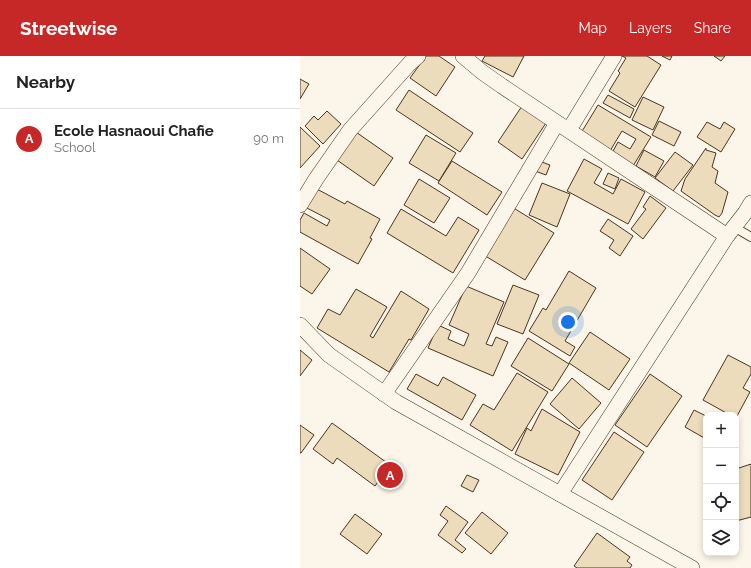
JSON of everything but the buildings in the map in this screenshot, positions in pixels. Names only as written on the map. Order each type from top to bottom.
[{"type":"street","points":[[300,205],[350,130],[418,56]]},
{"type":"street","points":[[463,56],[482,72],[563,127],[731,232]]},
{"type":"street","points":[[384,394],[468,273],[563,127],[614,56]]},
{"type":"street","points":[[560,494],[731,232],[749,209]]},
{"type":"street","points":[[300,325],[329,355],[384,394],[422,417],[560,494],[680,566]]},
{"type":"lane","points":[[731,232],[751,238]]},
{"type":"place","name":"Ecole Hasnaoui Chafie","points":[[390,475]]}]
